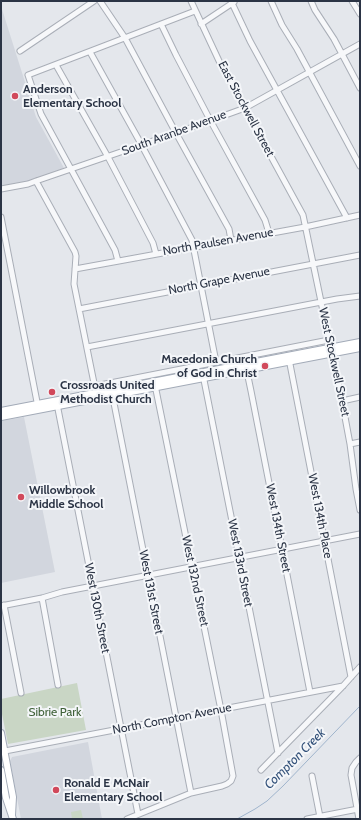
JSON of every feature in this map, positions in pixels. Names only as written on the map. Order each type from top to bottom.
[{"type":"main road","points":[[1,411],[57,404],[289,359],[360,342]]},
{"type":"main road","points":[[331,350],[360,348]]},
{"type":"main road","points":[[1,417],[38,407]]},
{"type":"main road","points":[[1,733],[3,751],[13,797],[12,817]]},
{"type":"main road","points":[[1,770],[6,798],[12,817]]},
{"type":"street","points":[[20,51],[94,1]]},
{"type":"street","points":[[100,1],[125,38],[229,229],[232,240]]},
{"type":"street","name":"East Stockwell Street","points":[[191,1],[220,62],[303,215]]},
{"type":"street","points":[[271,1],[282,25],[310,72],[360,166]]},
{"type":"street","points":[[311,1],[315,10],[334,39],[360,88]]},
{"type":"street","points":[[352,1],[360,14]]},
{"type":"street","points":[[201,24],[232,2],[250,41],[347,218]]},
{"type":"street","points":[[118,261],[115,250],[41,114],[28,76],[195,11]]},
{"type":"street","points":[[162,24],[176,55],[210,120],[265,220],[269,233]]},
{"type":"street","name":"South Aranbe Avenue","points":[[1,189],[28,184],[245,108],[360,44]]},
{"type":"street","points":[[90,52],[190,236],[216,362]]},
{"type":"street","points":[[56,65],[108,157],[153,243],[156,254]]},
{"type":"street","points":[[36,181],[75,252],[74,284],[97,396]]},
{"type":"street","name":"West Stockwell Street","points":[[303,215],[342,401],[358,488],[360,510]]},
{"type":"street","name":"North Paulsen Avenue","points":[[75,269],[360,215]]},
{"type":"street","points":[[1,217],[38,407]]},
{"type":"street","name":"North Grape Avenue","points":[[79,309],[360,254]]},
{"type":"street","points":[[87,347],[321,302],[360,296]]},
{"type":"street","points":[[95,386],[328,340]]},
{"type":"street","name":"West 134th Place","points":[[289,359],[351,677]]},
{"type":"street","name":"West 134th Street","points":[[246,367],[310,692]]},
{"type":"street","name":"West 133rd Street","points":[[203,375],[278,753]]},
{"type":"street","name":"West 132nd Street","points":[[155,385],[233,769],[233,776],[231,781],[227,784],[191,793]]},
{"type":"street","name":"West 131st Street","points":[[112,393],[191,793]]},
{"type":"street","points":[[342,401],[360,398]]},
{"type":"street","name":"West 130th Street","points":[[57,404],[138,814]]},
{"type":"street","points":[[350,444],[360,442]]},
{"type":"street","points":[[21,694],[2,605],[360,534]]},
{"type":"street","points":[[42,598],[58,685]]},
{"type":"street","points":[[261,770],[360,667]]},
{"type":"street","name":"North Compton Avenue","points":[[3,751],[343,686]]},
{"type":"street","points":[[359,819],[351,775],[352,768],[360,758]]},
{"type":"street","points":[[312,776],[320,817]]},
{"type":"street","points":[[127,819],[191,793]]},
{"type":"street","points":[[307,819],[358,809]]},
{"type":"shaded area","name":"Anderson Elementary School","points":[[1,6],[36,117],[64,168],[30,181],[1,186]]},
{"type":"shaded area","name":"Willowbrook Middle School","points":[[24,417],[55,572],[1,583],[1,421]]},
{"type":"shaded area","name":"Ronald E McNair Elementary School","points":[[88,742],[102,819],[21,819],[10,761],[12,757]]},
{"type":"green space","name":"Sibrie Park","points":[[77,683],[86,730],[8,744],[1,709],[1,699]]},
{"type":"green space","points":[[81,810],[83,819],[72,819],[71,812]]},
{"type":"waterway","name":"Compton Creek","points":[[237,819],[267,801],[360,706]]},
{"type":"place","name":"Anderson Elementary School","points":[[15,96]]},
{"type":"place","name":"Macedonia Church of God in Christ","points":[[265,366]]},
{"type":"place","name":"Crossroads United Methodist Church","points":[[52,392]]},
{"type":"place","name":"Willowbrook Middle School","points":[[21,497]]},
{"type":"place","name":"Ronald E McNair Elementary School","points":[[56,790]]}]
